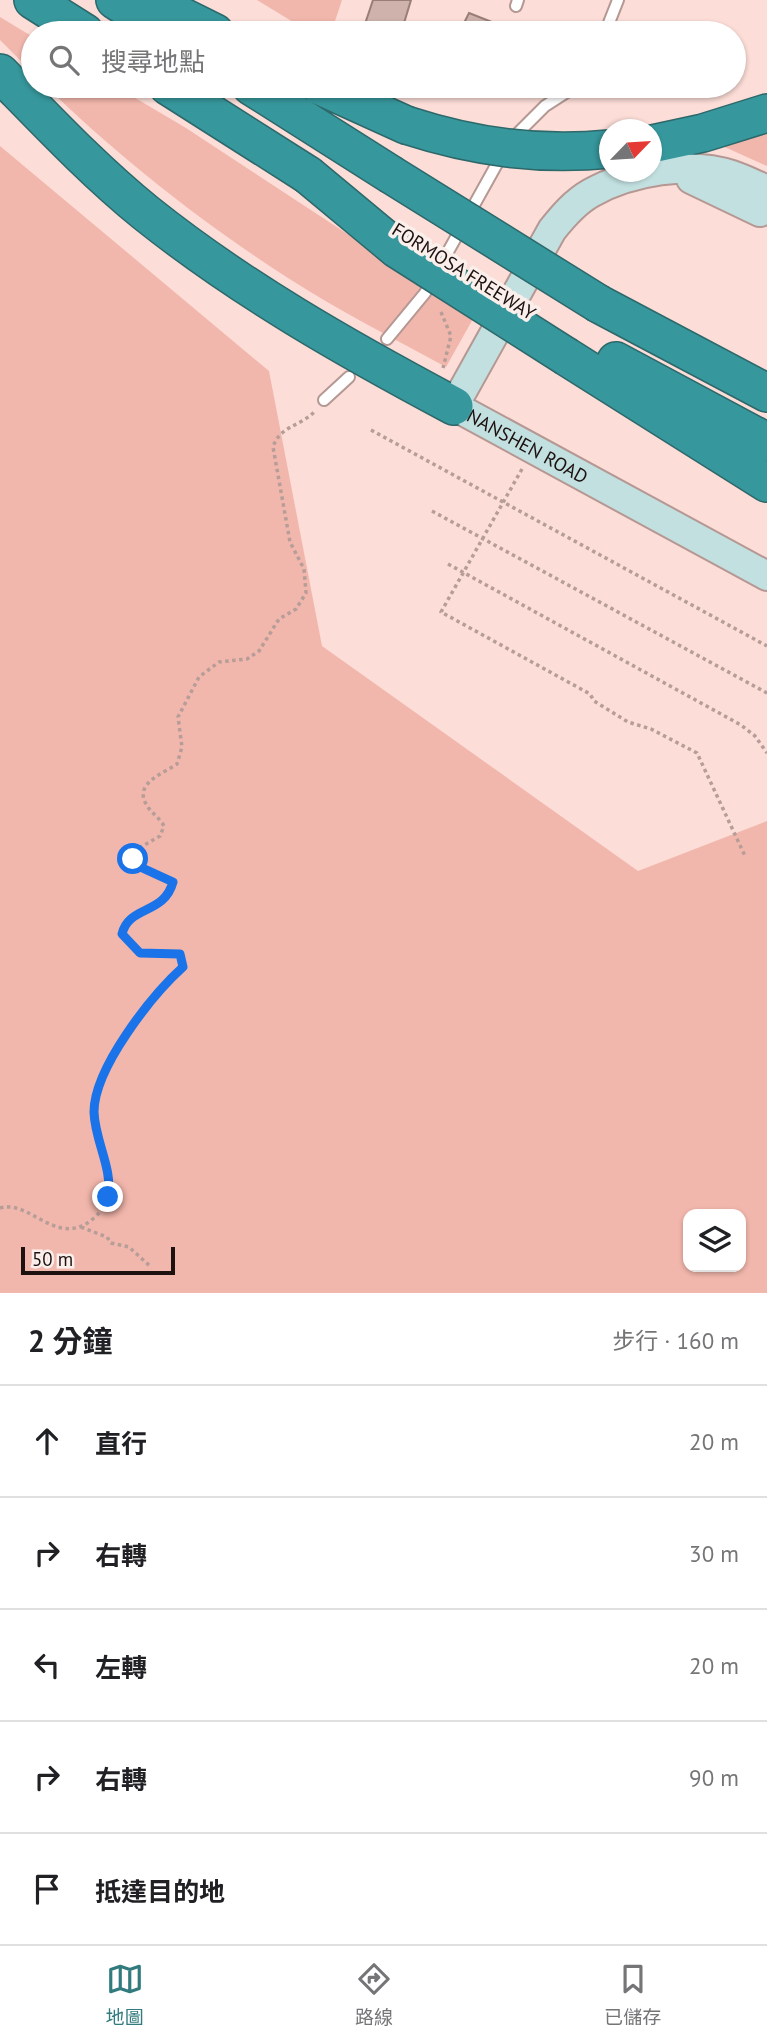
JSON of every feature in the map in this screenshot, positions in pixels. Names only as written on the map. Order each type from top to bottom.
[{"type":"highway","points":[[33,0],[66,21]]},
{"type":"highway","points":[[115,0],[149,21]]},
{"type":"highway","points":[[149,0],[191,21]]},
{"type":"highway","points":[[0,72],[21,94]]},
{"type":"highway","points":[[25,98],[83,157],[146,213],[228,274],[287,312],[454,406]]},
{"type":"highway","points":[[187,98],[308,175],[397,249],[572,349],[767,442]]},
{"type":"highway","points":[[270,98],[599,304],[767,393]]},
{"type":"highway","points":[[346,98],[406,125],[457,141],[554,153],[599,150]]},
{"type":"highway","points":[[662,154],[703,133],[766,113]]},
{"type":"highway","points":[[572,349],[767,483]]},
{"type":"main road","name":"NANSHEN ROAD","points":[[662,160],[732,174],[763,201]]},
{"type":"main road","name":"NANSHEN ROAD","points":[[616,182],[590,193],[567,211],[552,230],[454,406],[767,576]]},
{"type":"lane","points":[[610,21],[618,0]]},
{"type":"lane","points":[[387,340],[425,293],[507,145],[545,106],[557,98]]},
{"type":"lane","points":[[324,400],[349,377]]},
{"type":"path","points":[[425,293],[443,314],[451,336],[441,375],[454,406]]},
{"type":"path","points":[[0,1208],[15,1207],[44,1224],[65,1228],[79,1226],[93,1219],[103,1208],[110,1183],[94,1111],[98,1087],[125,1038],[169,980],[183,967],[180,954],[140,953],[122,934],[124,924],[136,914],[161,904],[169,895],[173,882],[138,866],[133,859],[136,850],[160,836],[164,826],[145,803],[144,792],[148,781],[177,764],[183,747],[178,717],[199,677],[219,662],[247,659],[259,651],[279,619],[296,608],[306,593],[304,569],[290,542],[273,447],[277,435],[287,427],[307,420],[324,400]]},
{"type":"path","points":[[371,430],[767,646]]},
{"type":"path","points":[[534,449],[441,612],[590,694],[594,701],[628,722],[651,729],[692,750],[745,856]]},
{"type":"path","points":[[432,511],[767,693]]},
{"type":"path","points":[[448,565],[741,725],[767,753]]},
{"type":"path","points":[[79,1226],[92,1229],[111,1243],[129,1247],[151,1267]]},
{"type":"shaded area","points":[[257,0],[342,0],[335,21],[291,21]]},
{"type":"shaded area","points":[[0,17],[21,30],[21,61],[0,40]]},
{"type":"shaded area","points":[[58,98],[135,98],[186,128],[474,317],[446,367],[327,302],[225,235],[162,188]]},
{"type":"shaded area","points":[[767,126],[767,166],[718,144]]},
{"type":"shaded area","points":[[0,146],[269,371],[322,646],[638,871],[767,821],[767,1293],[0,1293]]},
{"type":"building","points":[[373,0],[411,0],[405,21],[366,21]]},
{"type":"building","points":[[469,13],[489,21],[465,21]]},
{"type":"route","points":[[108,1197],[110,1183],[98,1140],[94,1111],[98,1087],[125,1038],[169,980],[183,967],[184,961],[180,954],[172,952],[150,955],[140,953],[127,943],[122,934],[124,924],[136,914],[161,904],[169,895],[173,882],[165,876],[138,866],[133,859]]}]
